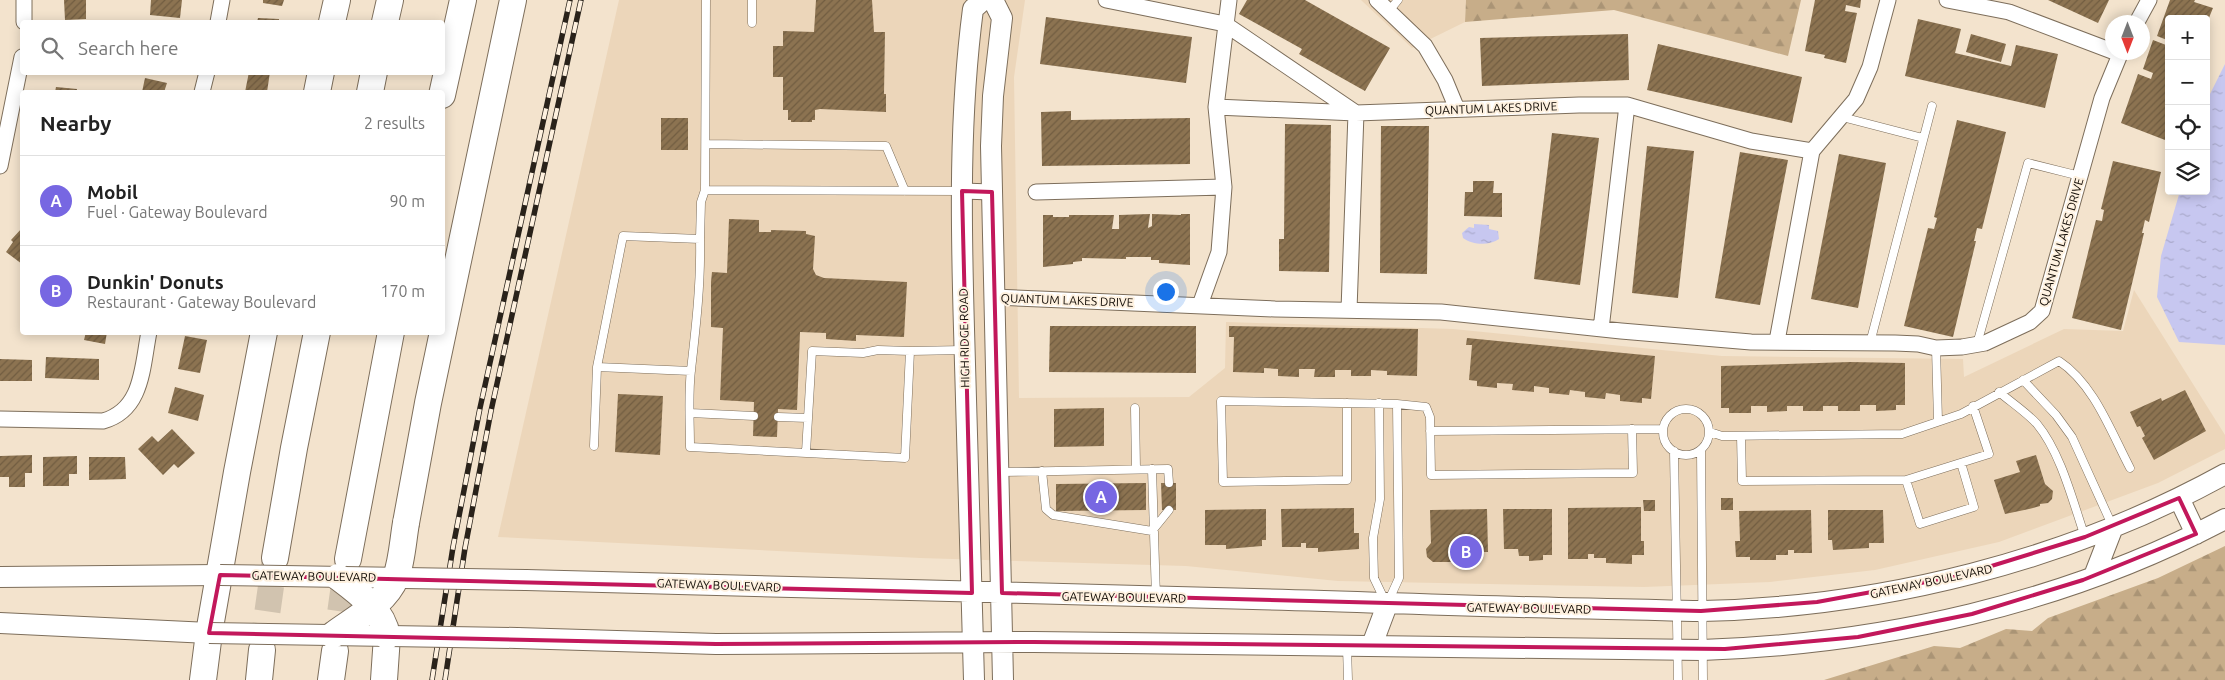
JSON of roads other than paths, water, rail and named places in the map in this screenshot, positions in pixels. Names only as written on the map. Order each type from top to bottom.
[{"type":"highway","points":[[332,20],[337,0]]},
{"type":"highway","points":[[385,20],[390,0]]},
{"type":"highway","points":[[443,90],[463,0]]},
{"type":"highway","points":[[445,322],[513,0]]},
{"type":"highway","points":[[317,90],[320,75]]},
{"type":"highway","points":[[370,90],[373,75]]},
{"type":"highway","points":[[204,680],[209,633],[241,446],[263,335]]},
{"type":"highway","points":[[275,558],[316,335]]},
{"type":"highway","points":[[384,680],[388,644],[384,624],[343,568],[390,335]]},
{"type":"highway","points":[[331,680],[334,643],[384,596],[395,578],[442,335]]},
{"type":"highway","points":[[259,680],[262,650]]},
{"type":"main road","name":"HIGH RIDGE ROAD","points":[[974,680],[964,350],[962,191],[964,90],[970,31],[973,9],[983,0]]},
{"type":"main road","points":[[993,0],[1002,18],[993,96],[992,192],[1004,680]]},
{"type":"main road","name":"GATEWAY BOULEVARD","points":[[0,577],[220,575],[343,568],[395,578],[1156,597],[1387,605],[1701,611],[1817,602],[1902,589],[1996,566],[2113,526],[2179,498],[2225,474]]},
{"type":"main road","points":[[2179,498],[2196,534]]},
{"type":"main road","points":[[0,623],[209,633],[334,643],[388,644],[517,638],[716,644],[1003,642],[1347,644],[1702,650],[1800,644],[1902,629],[2000,607],[2094,576],[2196,534],[2225,519]]},
{"type":"main road","points":[[2094,576],[2113,526]]},
{"type":"main road","points":[[1372,645],[1387,605]]},
{"type":"street","points":[[24,0],[24,20]]},
{"type":"street","points":[[218,20],[222,0]]},
{"type":"street","points":[[1106,0],[1225,24],[1356,114],[1348,310]]},
{"type":"street","points":[[1200,306],[1219,252],[1224,188],[1216,107],[1229,0]]},
{"type":"street","points":[[1377,0],[1394,6],[1424,46],[1445,80],[1457,109]]},
{"type":"street","points":[[1777,341],[1812,151],[1856,99],[1870,67],[1888,0]]},
{"type":"street","name":"QUANTUM LAKES DRIVE","points":[[1947,0],[2012,6],[2105,47]]},
{"type":"street","points":[[2141,15],[2149,0]]},
{"type":"street","name":"QUANTUM LAKES DRIVE","points":[[995,297],[1200,306],[1441,312],[1750,342],[1918,344],[1936,348],[1962,347],[1977,344],[2004,335],[2030,322],[2042,311],[2102,98],[2116,60]]},
{"type":"street","points":[[0,166],[20,67]]},
{"type":"street","points":[[202,90],[206,75]]},
{"type":"street","name":"QUANTUM LAKES DRIVE","points":[[1216,107],[1356,114],[1579,104],[1627,105],[1751,141],[1812,151]]},
{"type":"street","points":[[1601,329],[1627,105]]},
{"type":"street","points":[[1036,192],[1224,188]]},
{"type":"street","points":[[962,191],[992,192]]},
{"type":"street","points":[[0,419],[103,421],[114,418],[124,411],[132,401],[148,335]]},
{"type":"lane","points":[[706,0],[707,144],[705,190],[701,202],[697,329],[691,370],[690,447],[904,458],[910,350]]},
{"type":"lane","points":[[752,0],[752,23]]},
{"type":"lane","points":[[1870,343],[1932,106]]},
{"type":"lane","points":[[1842,117],[1924,138]]},
{"type":"lane","points":[[707,144],[886,146],[905,191]]},
{"type":"lane","points":[[1977,344],[2028,163],[2080,176]]},
{"type":"lane","points":[[705,190],[962,191]]},
{"type":"lane","points":[[594,446],[596,367],[623,236],[700,239]]},
{"type":"lane","points":[[1936,348],[1938,421]]},
{"type":"lane","points":[[806,452],[812,351],[863,353],[878,350],[964,350]]},
{"type":"lane","points":[[1710,432],[1722,436],[1902,434],[1961,414],[2059,360],[2072,369],[2087,386],[2130,468]]},
{"type":"lane","points":[[596,367],[691,370]]},
{"type":"lane","points":[[2022,380],[2056,415],[2072,438],[2113,526]]},
{"type":"lane","points":[[1999,392],[2032,419],[2048,440],[2068,488],[2085,537]]},
{"type":"lane","points":[[1347,403],[1347,480],[1223,482],[1221,401],[1347,403],[1379,404],[1397,404],[1426,407],[1430,417],[1431,475],[1633,473],[1632,429]]},
{"type":"lane","points":[[1379,404],[1380,499],[1373,538],[1374,578],[1387,605]]},
{"type":"lane","points":[[1387,605],[1400,578],[1397,404]]},
{"type":"lane","points":[[1741,436],[1742,481],[1906,480],[1989,454],[1974,406]]},
{"type":"lane","points":[[1135,408],[1136,469]]},
{"type":"lane","points":[[1688,409],[1703,416],[1710,432],[1709,439],[1701,450],[1688,455],[1674,451],[1665,442],[1663,429],[1667,419],[1673,413],[1688,409]]},
{"type":"lane","points":[[690,413],[754,416]]},
{"type":"lane","points":[[778,417],[808,418]]},
{"type":"lane","points":[[1430,431],[1663,429]]},
{"type":"lane","points":[[1701,450],[1703,680]]},
{"type":"lane","points":[[1674,451],[1678,680]]},
{"type":"lane","points":[[1906,480],[1920,524],[1947,516],[1974,507],[1961,463]]},
{"type":"lane","points":[[1152,469],[1152,531],[1156,570],[1156,597]]},
{"type":"lane","points":[[998,472],[1168,469],[1169,482]]},
{"type":"lane","points":[[1042,471],[1046,509],[1053,515],[1152,531]]},
{"type":"lane","points":[[1152,531],[1169,510]]},
{"type":"lane","points":[[1347,644],[1348,680]]},
{"type":"water","points":[[2225,64],[2225,345],[2179,342],[2157,297],[2161,256],[2179,195],[2210,195],[2210,94]]},
{"type":"water","points":[[1474,224],[1489,225],[1489,229],[1498,231],[1499,239],[1491,243],[1481,244],[1463,238],[1462,233],[1469,227],[1474,228]]},
{"type":"tunnel","points":[[262,650],[275,558]]},
{"type":"tunnel","points":[[335,650],[347,563]]},
{"type":"railway","points":[[432,680],[453,547],[480,408],[570,0]]},
{"type":"railway","points":[[445,680],[465,548],[491,411],[581,0]]},
{"type":"place","name":"Mobil","points":[[1101,497]]},
{"type":"place","name":"Dunkin' Donuts","points":[[1466,552]]}]
